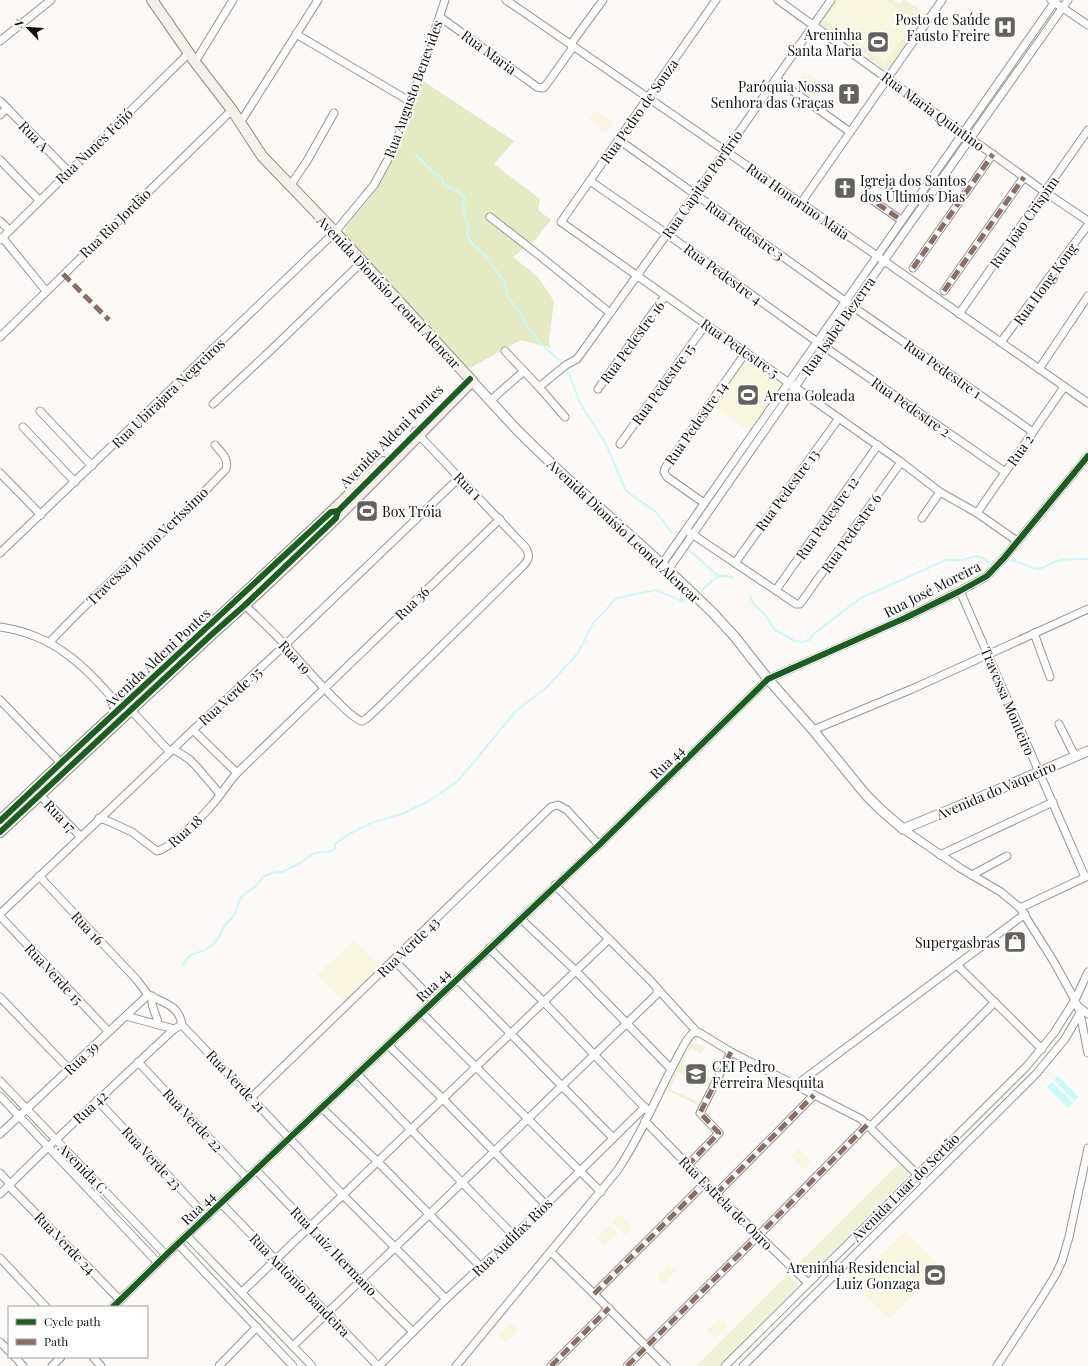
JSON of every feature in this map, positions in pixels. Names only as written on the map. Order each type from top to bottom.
[{"type":"main road","name":"Avenida Dionísio Leonel Alencar","points":[[152,0],[195,62],[232,110],[262,156],[335,232],[470,379]]},
{"type":"main road","name":"Avenida Aldeni Pontes","points":[[0,821],[61,763],[245,605],[336,518],[470,379]]},
{"type":"main road","name":"Avenida Aldeni Pontes","points":[[0,832],[40,795],[125,708],[331,512],[417,433]]},
{"type":"street","points":[[0,41],[51,0]]},
{"type":"street","points":[[195,62],[233,0]]},
{"type":"street","points":[[240,123],[318,0]]},
{"type":"street","name":"Rua Augusto Benevides","points":[[335,232],[362,201],[382,173],[411,102],[445,0]]},
{"type":"street","name":"Rua Honorino Maia","points":[[506,0],[1088,403]]},
{"type":"street","points":[[572,45],[573,41],[603,0]]},
{"type":"street","name":"Rua Pedro de Souza","points":[[562,222],[716,0]]},
{"type":"street","name":"Rua Maria Quintino","points":[[778,0],[1045,192],[1088,221]]},
{"type":"street","name":"Rua Capitão Porfírio","points":[[539,387],[566,365],[577,359],[695,195],[831,0]]},
{"type":"street","points":[[801,203],[942,0]]},
{"type":"street","name":"Rua Isabel Bezerra","points":[[665,567],[692,534],[1068,0]]},
{"type":"street","points":[[1054,1],[1088,25]]},
{"type":"street","name":"Rua Isabel Bezerra","points":[[665,567],[686,530],[704,503],[1054,1]]},
{"type":"street","name":"Rua Maria","points":[[440,17],[537,87],[543,88],[546,85],[571,50],[572,45]]},
{"type":"street","points":[[296,34],[411,102]]},
{"type":"street","name":"Rua Nunes Feijó","points":[[1,239],[68,171],[189,53]]},
{"type":"street","points":[[776,78],[850,132]]},
{"type":"street","points":[[995,87],[1003,92]]},
{"type":"street","name":"Rua A","points":[[0,101],[68,171]]},
{"type":"street","points":[[981,107],[988,112]]},
{"type":"street","points":[[0,115],[7,108]]},
{"type":"street","name":"Rua Rio Jordão","points":[[0,337],[232,110]]},
{"type":"street","points":[[290,186],[307,161],[334,113]]},
{"type":"street","name":"Rua João Crispim","points":[[959,314],[1088,130]]},
{"type":"street","name":"Rua Pedestre 3","points":[[619,140],[852,306]]},
{"type":"street","points":[[913,268],[993,154]]},
{"type":"street","points":[[0,160],[39,200]]},
{"type":"street","points":[[944,291],[1024,177]]},
{"type":"street","name":"Rua Pedestre 4","points":[[590,181],[667,234],[816,341]]},
{"type":"street","points":[[865,195],[901,220]]},
{"type":"street","points":[[919,195],[926,201]]},
{"type":"street","points":[[490,217],[610,313]]},
{"type":"street","points":[[0,221],[9,230]]},
{"type":"street","name":"Rua Pedestre 5","points":[[562,222],[902,462],[940,492],[977,513],[1017,541]]},
{"type":"street","name":"Rua Hong Kong","points":[[1002,342],[1088,225]]},
{"type":"street","name":"Rua Ubirajara Negreiros","points":[[0,553],[335,232]]},
{"type":"street","points":[[1,239],[46,291]]},
{"type":"street","points":[[213,404],[362,262]]},
{"type":"street","name":"Rua Pedestre 16","points":[[598,389],[666,296]]},
{"type":"street","points":[[1038,369],[1088,296]]},
{"type":"street","name":"Rua Pedestre 1","points":[[852,306],[1033,432]]},
{"type":"street","name":"Rua Pedestre 15","points":[[620,444],[706,324]]},
{"type":"street","name":"Rua Pedestre 2","points":[[816,341],[1005,472]]},
{"type":"street","points":[[505,351],[565,416]]},
{"type":"street","name":"Rua Pedestre 14","points":[[704,503],[667,477],[664,472],[665,468],[746,352]]},
{"type":"street","points":[[491,400],[524,371]]},
{"type":"street","name":"Avenida Dionísio Leonel Alencar","points":[[470,379],[491,400],[517,430],[558,470],[665,567],[717,618],[739,642],[768,680],[813,730],[874,804],[903,828],[940,855],[1001,892],[1022,911],[1078,1006],[1088,1053]]},
{"type":"street","name":"Rua 2","points":[[977,513],[1064,387]]},
{"type":"street","points":[[40,411],[92,466]]},
{"type":"street","name":"Rua Pedestre 13","points":[[735,563],[839,418]]},
{"type":"street","points":[[23,427],[75,482]]},
{"type":"street","name":"Rua 1","points":[[417,433],[521,541]]},
{"type":"street","name":"Rua Pedestre 12","points":[[776,590],[878,445]]},
{"type":"street","name":"Travessa Jovino Veríssimo","points":[[49,643],[126,566],[204,493],[226,469],[226,457],[215,446]]},
{"type":"street","name":"Rua José Moreira","points":[[768,680],[905,618],[960,591],[986,576],[1002,560],[1088,456]]},
{"type":"street","name":"Rua Pedestre 6","points":[[776,590],[796,604],[802,604],[902,462]]},
{"type":"street","points":[[0,473],[41,515]]},
{"type":"street","name":"Rua Verde 35","points":[[0,915],[80,836],[285,645],[459,478]]},
{"type":"street","points":[[922,518],[940,492]]},
{"type":"street","name":"Rua 36","points":[[325,688],[500,519]]},
{"type":"street","points":[[686,530],[776,590]]},
{"type":"street","name":"Rua 19","points":[[245,605],[355,718],[362,720],[366,719],[528,561],[528,552],[521,541]]},
{"type":"street","name":"Travessa Monteiro","points":[[960,591],[1039,772],[1087,876]]},
{"type":"street","points":[[813,730],[912,689],[1088,609]]},
{"type":"street","points":[[0,626],[23,632],[49,643],[73,659],[172,750],[189,759],[220,794]]},
{"type":"street","points":[[1034,633],[1050,677]]},
{"type":"street","name":"Rua 44","points":[[115,1306],[166,1255],[599,845],[768,680]]},
{"type":"street","name":"Rua 18","points":[[99,818],[132,832],[154,849],[161,851],[203,814],[237,773],[325,688]]},
{"type":"street","points":[[0,700],[61,763]]},
{"type":"street","points":[[1059,724],[1075,756]]},
{"type":"street","points":[[193,730],[237,773]]},
{"type":"street","name":"Avenida do Vaqueiro","points":[[903,828],[995,791],[1088,750]]},
{"type":"street","name":"Rua 17","points":[[40,795],[80,836]]},
{"type":"street","points":[[940,855],[1053,802]]},
{"type":"street","name":"Rua Verde 43","points":[[251,1098],[548,809],[558,805],[567,810],[599,845]]},
{"type":"street","points":[[972,875],[1007,856]]},
{"type":"street","name":"Rua 16","points":[[39,876],[150,995]]},
{"type":"street","points":[[796,1085],[957,965],[1022,911],[1087,876]]},
{"type":"street","points":[[556,886],[650,980],[696,1031],[731,1052],[861,1119],[926,1183]]},
{"type":"street","name":"Rua Verde 15","points":[[0,915],[108,1032]]},
{"type":"street","points":[[520,919],[576,971],[671,1069]]},
{"type":"street","points":[[242,1292],[609,939]]},
{"type":"street","points":[[489,948],[544,1002],[647,1109]]},
{"type":"street","points":[[394,960],[434,1001]]},
{"type":"street","points":[[957,965],[1042,1049]]},
{"type":"street","points":[[1088,972],[1078,1006],[1088,1014]]},
{"type":"street","points":[[457,979],[613,1138]]},
{"type":"street","points":[[293,1346],[627,1024],[657,994],[657,988]]},
{"type":"street","points":[[150,995],[158,1024]]},
{"type":"street","points":[[150,995],[174,1008],[181,1017],[182,1025]]},
{"type":"street","name":"Rua 39","points":[[0,1134],[108,1032],[150,995]]},
{"type":"street","points":[[0,997],[69,1069]]},
{"type":"street","points":[[627,1366],[995,1002]]},
{"type":"street","name":"Avenida Luar do Sertão","points":[[725,1366],[1027,1066],[1078,1006]]},
{"type":"street","name":"Avenida Luar do Sertão","points":[[743,1366],[1036,1074],[1065,1039],[1078,1006]]},
{"type":"street","points":[[422,1013],[600,1192]]},
{"type":"street","points":[[126,1016],[158,1024],[174,1030]]},
{"type":"street","name":"Rua Verde 21","points":[[182,1025],[343,1195],[446,1299]]},
{"type":"street","name":"Rua 42","points":[[0,1194],[97,1100],[174,1030],[182,1025]]},
{"type":"street","points":[[456,1366],[625,1160],[645,1121],[647,1109],[690,1036],[696,1031]]},
{"type":"street","points":[[388,1045],[443,1098],[545,1204]]},
{"type":"street","points":[[688,1166],[719,1133],[700,1113],[731,1052]]},
{"type":"street","name":"Rua Verde 22","points":[[138,1062],[247,1178]]},
{"type":"street","points":[[357,1074],[514,1236]]},
{"type":"street","name":"Avenida C","points":[[0,1080],[166,1255]]},
{"type":"street","points":[[716,1194],[814,1095]]},
{"type":"street","name":"Avenida C","points":[[0,1096],[158,1263]]},
{"type":"street","name":"Rua Verde 23","points":[[97,1100],[207,1217]]},
{"type":"street","points":[[322,1108],[430,1214],[481,1268]]},
{"type":"street","name":"Rua Audifax Rios","points":[[378,1366],[446,1299],[514,1236],[613,1138],[647,1109]]},
{"type":"street","name":"Rua Estrela de Ouro","points":[[645,1121],[716,1194],[808,1283]]},
{"type":"street","points":[[997,1366],[1042,1298],[1062,1261],[1069,1237],[1088,1148]]},
{"type":"street","name":"Rua Luiz Hermano","points":[[256,1170],[413,1332]]},
{"type":"street","name":"Rua Verde 24","points":[[0,1173],[9,1185],[120,1300]]},
{"type":"street","points":[[594,1294],[705,1183]]},
{"type":"street","name":"Rua Antônio Bandeira","points":[[221,1203],[378,1366]]},
{"type":"street","points":[[187,1236],[312,1366]]},
{"type":"street","points":[[178,1244],[293,1366]]},
{"type":"street","points":[[551,1252],[666,1366]]},
{"type":"street","points":[[0,1258],[45,1306]]},
{"type":"street","points":[[551,1366],[608,1308]]},
{"type":"street","points":[[219,1366],[257,1327]]},
{"type":"street","points":[[0,1342],[8,1350]]},
{"type":"street","points":[[16,1358],[23,1366]]},
{"type":"street","points":[[52,1366],[60,1358]]},
{"type":"street","points":[[94,1358],[101,1366]]},
{"type":"street","points":[[280,1366],[287,1360]]},
{"type":"green space","name":"Areninha Santa Maria","points":[[835,0],[893,0],[900,4],[903,0],[905,0],[927,15],[887,71],[868,59],[867,54],[842,37],[837,36],[821,26],[820,21]]},
{"type":"green space","points":[[423,81],[514,141],[494,164],[540,199],[538,210],[551,220],[535,240],[513,257],[538,277],[554,301],[549,342],[551,348],[521,340],[466,370],[346,238],[345,229],[347,225],[370,198],[395,156]]},
{"type":"green space","points":[[691,1043],[705,1047],[702,1054],[690,1048],[682,1064],[694,1070],[690,1078],[678,1072],[670,1089],[700,1103],[708,1087],[696,1081],[701,1073],[712,1079],[720,1063],[721,1064],[699,1106],[667,1090]]},
{"type":"green space","points":[[900,1162],[909,1171],[908,1176],[807,1277],[804,1277],[794,1268]]},
{"type":"green space","points":[[788,1274],[797,1283],[797,1287],[720,1366],[696,1366]]},
{"type":"shaded area","name":"Areninha Santa Maria","points":[[839,0],[886,0],[915,21],[885,63],[825,20]]},
{"type":"shaded area","points":[[804,71],[826,86],[816,100],[795,84]]},
{"type":"shaded area","points":[[596,110],[613,122],[606,132],[589,120]]},
{"type":"shaded area","name":"Arena Goleada","points":[[746,359],[782,384],[749,431],[714,406]]},
{"type":"shaded area","points":[[353,941],[380,965],[343,1001],[317,975]]},
{"type":"shaded area","points":[[799,1149],[811,1162],[803,1170],[791,1156]]},
{"type":"shaded area","points":[[620,1214],[633,1227],[625,1235],[612,1222]]},
{"type":"shaded area","points":[[610,1225],[618,1233],[605,1246],[597,1238]]},
{"type":"shaded area","points":[[905,1231],[940,1267],[889,1319],[853,1283]]},
{"type":"shaded area","points":[[669,1264],[676,1271],[664,1284],[656,1277]]},
{"type":"shaded area","points":[[720,1318],[728,1325],[715,1338],[707,1330]]},
{"type":"shaded area","points":[[511,1322],[518,1330],[506,1342],[498,1335]]},
{"type":"water","points":[[1058,1076],[1079,1097],[1074,1101],[1054,1080]]},
{"type":"water","points":[[1052,1082],[1073,1103],[1068,1108],[1047,1087]]},
{"type":"waterway","points":[[415,154],[433,173],[442,178],[444,185],[459,192],[465,199],[463,208],[469,226],[467,233],[470,242],[487,257],[505,283],[508,297],[522,315],[526,325],[540,343],[560,361],[568,371],[580,403],[606,444],[626,491],[656,512],[672,533]]},
{"type":"waterway","points":[[688,549],[718,576]]},
{"type":"waterway","points":[[750,596],[753,603],[766,616],[775,630],[795,641],[804,642],[809,640],[815,633],[859,599],[946,560],[962,560],[976,556],[983,558],[991,564],[995,564]]},
{"type":"waterway","points":[[1010,560],[1037,569],[1061,560],[1088,559]]},
{"type":"waterway","points":[[700,592],[711,581],[719,577],[728,576],[733,578]]},
{"type":"waterway","points":[[183,965],[189,956],[205,950],[213,945],[224,926],[235,913],[240,899],[244,894],[255,887],[264,876],[282,872],[302,862],[314,853],[332,851],[335,848],[335,844],[349,834],[371,823],[402,814],[429,801],[458,781],[516,711],[547,687],[578,653],[593,623],[617,598],[656,590],[684,602]]},
{"type":"marked path","points":[[913,268],[993,154]]},
{"type":"marked path","points":[[944,291],[1024,177]]},
{"type":"marked path","points":[[865,195],[901,220]]},
{"type":"marked path","points":[[63,274],[109,320]]},
{"type":"marked path","points":[[687,1166],[719,1133],[700,1113],[731,1052]]},
{"type":"marked path","points":[[716,1194],[814,1095]]},
{"type":"marked path","points":[[627,1366],[868,1124]]},
{"type":"marked path","points":[[594,1294],[705,1183]]},
{"type":"marked path","points":[[551,1366],[609,1308]]},
{"type":"cycle path","points":[[338,511],[470,379]]},
{"type":"cycle path","points":[[114,1306],[599,845],[768,679],[905,618],[987,576],[1004,558],[1088,456]]},
{"type":"cycle path","points":[[0,821],[331,512],[338,511],[336,518],[245,605],[0,832]]},
{"type":"place","name":"Posto de Saúde Fausto Freire","points":[[1005,27]]},
{"type":"place","name":"Areninha Santa Maria","points":[[878,42]]},
{"type":"place","name":"Paróquia Nossa Senhora das Graças","points":[[849,94]]},
{"type":"place","name":"Igreja dos Santos dos Últimos Dias","points":[[845,188]]},
{"type":"place","name":"Arena Goleada","points":[[748,395]]},
{"type":"place","name":"Box Tróia","points":[[367,511]]},
{"type":"place","name":"Supergasbras","points":[[1015,942]]},
{"type":"place","name":"CEI Pedro Ferreira Mesquita","points":[[696,1074]]},
{"type":"place","name":"Areninha Residencial Luiz Gonzaga","points":[[935,1275]]}]
